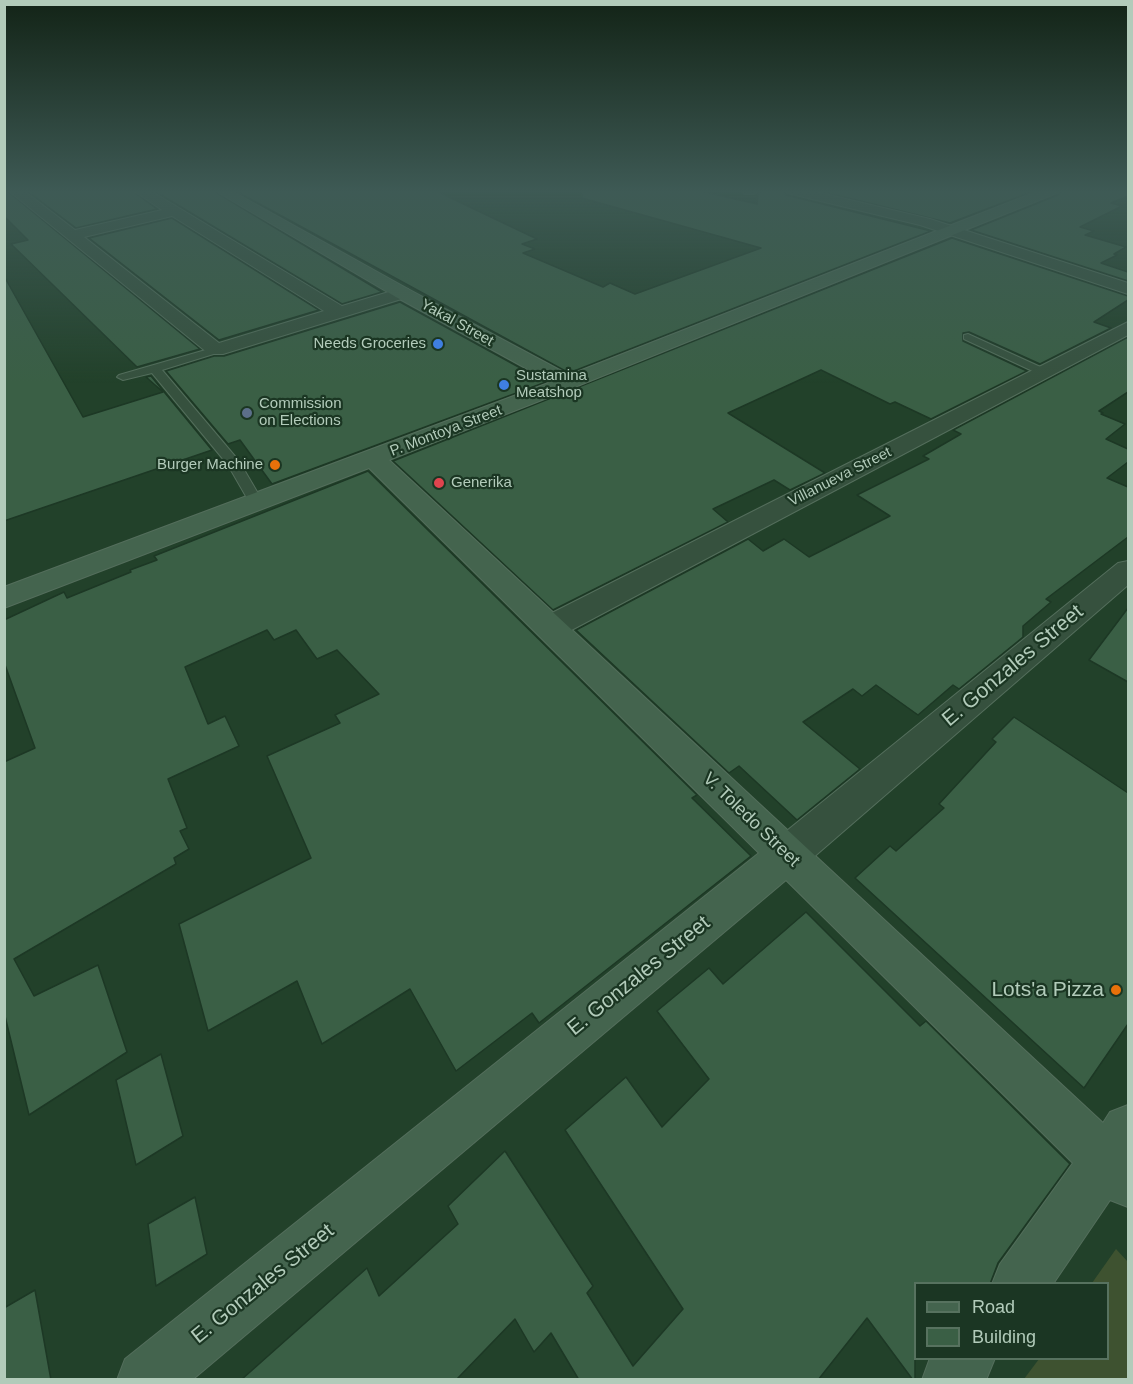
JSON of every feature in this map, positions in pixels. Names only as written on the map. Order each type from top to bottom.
[{"type":"street","points":[[97,255],[216,350],[402,293]]},
{"type":"street","points":[[246,255],[339,312]]},
{"type":"street","name":"Yakal Street","points":[[334,255],[568,383]]},
{"type":"street","name":"P. Montoya Street","points":[[4,598],[374,459],[889,255]]},
{"type":"street","points":[[1025,255],[1128,289]]},
{"type":"street","name":"Villanueva Street","points":[[551,627],[1128,328]]},
{"type":"street","name":"V. Toledo Street","points":[[374,459],[787,855],[1121,1157]]},
{"type":"street","name":"E. Gonzales Street","points":[[146,1380],[787,855],[1128,570]]},
{"type":"street","points":[[1022,1282],[1121,1157]]},
{"type":"street","points":[[951,1380],[965,1360]]},
{"type":"lane","points":[[968,337],[1043,372]]},
{"type":"lane","points":[[123,377],[216,350]]},
{"type":"lane","points":[[155,369],[234,464],[256,502]]},
{"type":"green space","points":[[1116,1249],[1128,1262],[1128,1379],[1024,1379],[1038,1360],[1109,1360],[1109,1282],[1093,1282]]},
{"type":"building","points":[[22,255],[85,255],[200,349],[137,367]]},
{"type":"building","points":[[110,255],[230,255],[319,310],[219,340]]},
{"type":"building","points":[[260,255],[320,255],[382,292],[342,304]]},
{"type":"building","points":[[352,255],[527,255],[603,287],[610,283],[635,294],[743,255],[871,255],[569,373]]},
{"type":"building","points":[[910,255],[1002,255],[1128,296],[1128,300],[1094,322],[1111,328],[1040,364],[969,332],[963,333],[963,341],[1027,371],[931,419],[895,402],[890,404],[821,370],[728,413],[825,473],[790,490],[774,480],[713,509],[728,522],[553,610],[393,461]]},
{"type":"building","points":[[1047,255],[1116,255],[1101,263],[1128,272],[1128,281]]},
{"type":"building","points":[[4,276],[83,417],[163,392],[146,377],[151,376],[212,450],[4,521]]},
{"type":"building","points":[[400,302],[546,382],[272,484],[240,440],[228,444],[166,371],[214,356],[224,356]]},
{"type":"building","points":[[1128,337],[1128,392],[1099,411],[1125,424],[1106,439],[1128,449],[1128,462],[1107,478],[1128,487],[1128,537],[1046,599],[1051,602],[1023,626],[1023,637],[959,689],[953,685],[918,715],[876,685],[862,696],[853,689],[803,722],[860,769],[797,820],[739,766],[729,773],[576,630],[748,539],[763,551],[784,539],[809,557],[890,516],[857,495],[929,459],[923,456],[961,434],[953,430]]},
{"type":"building","points":[[368,471],[697,795],[692,798],[751,856],[539,1023],[532,1013],[456,1071],[410,989],[322,1044],[297,981],[208,1031],[179,924],[311,858],[267,756],[340,723],[335,715],[379,694],[337,650],[317,659],[296,630],[274,640],[267,630],[185,667],[208,724],[225,716],[239,746],[168,779],[187,828],[180,831],[189,849],[174,858],[176,864],[14,959],[34,996],[98,965],[127,1052],[29,1115],[4,1012],[4,762],[35,748],[4,662],[4,620],[64,592],[67,598],[131,572],[130,570],[157,560],[154,556]]},
{"type":"building","points":[[1128,608],[1128,682],[1089,660]]},
{"type":"building","points":[[1014,717],[1128,793],[1128,1024],[1084,1088],[855,878],[890,846],[896,851],[944,808],[939,804],[996,742],[992,739]]},
{"type":"building","points":[[806,912],[920,1026],[926,1021],[1070,1164],[998,1263],[991,1282],[914,1282],[915,1380],[867,1318],[818,1380],[579,1380],[551,1333],[534,1352],[515,1319],[456,1380],[241,1380],[367,1268],[379,1296],[458,1224],[448,1206],[505,1151],[593,1286],[587,1293],[633,1366],[683,1309],[565,1130],[626,1077],[662,1127],[709,1079],[657,1011],[709,968],[723,984]]},
{"type":"building","points":[[161,1054],[183,1136],[136,1165],[116,1080]]},
{"type":"building","points":[[195,1197],[207,1254],[156,1286],[148,1224]]},
{"type":"building","points":[[35,1290],[51,1380],[4,1380],[4,1308]]},
{"type":"place","name":"Needs Groceries","points":[[438,344]]},
{"type":"place","name":"Sustamina Meatshop","points":[[504,385]]},
{"type":"place","name":"Commission on Elections","points":[[247,413]]},
{"type":"place","name":"Burger Machine","points":[[275,465]]},
{"type":"place","name":"Generika","points":[[439,483]]},
{"type":"place","name":"Lots'a Pizza","points":[[1116,990]]}]
